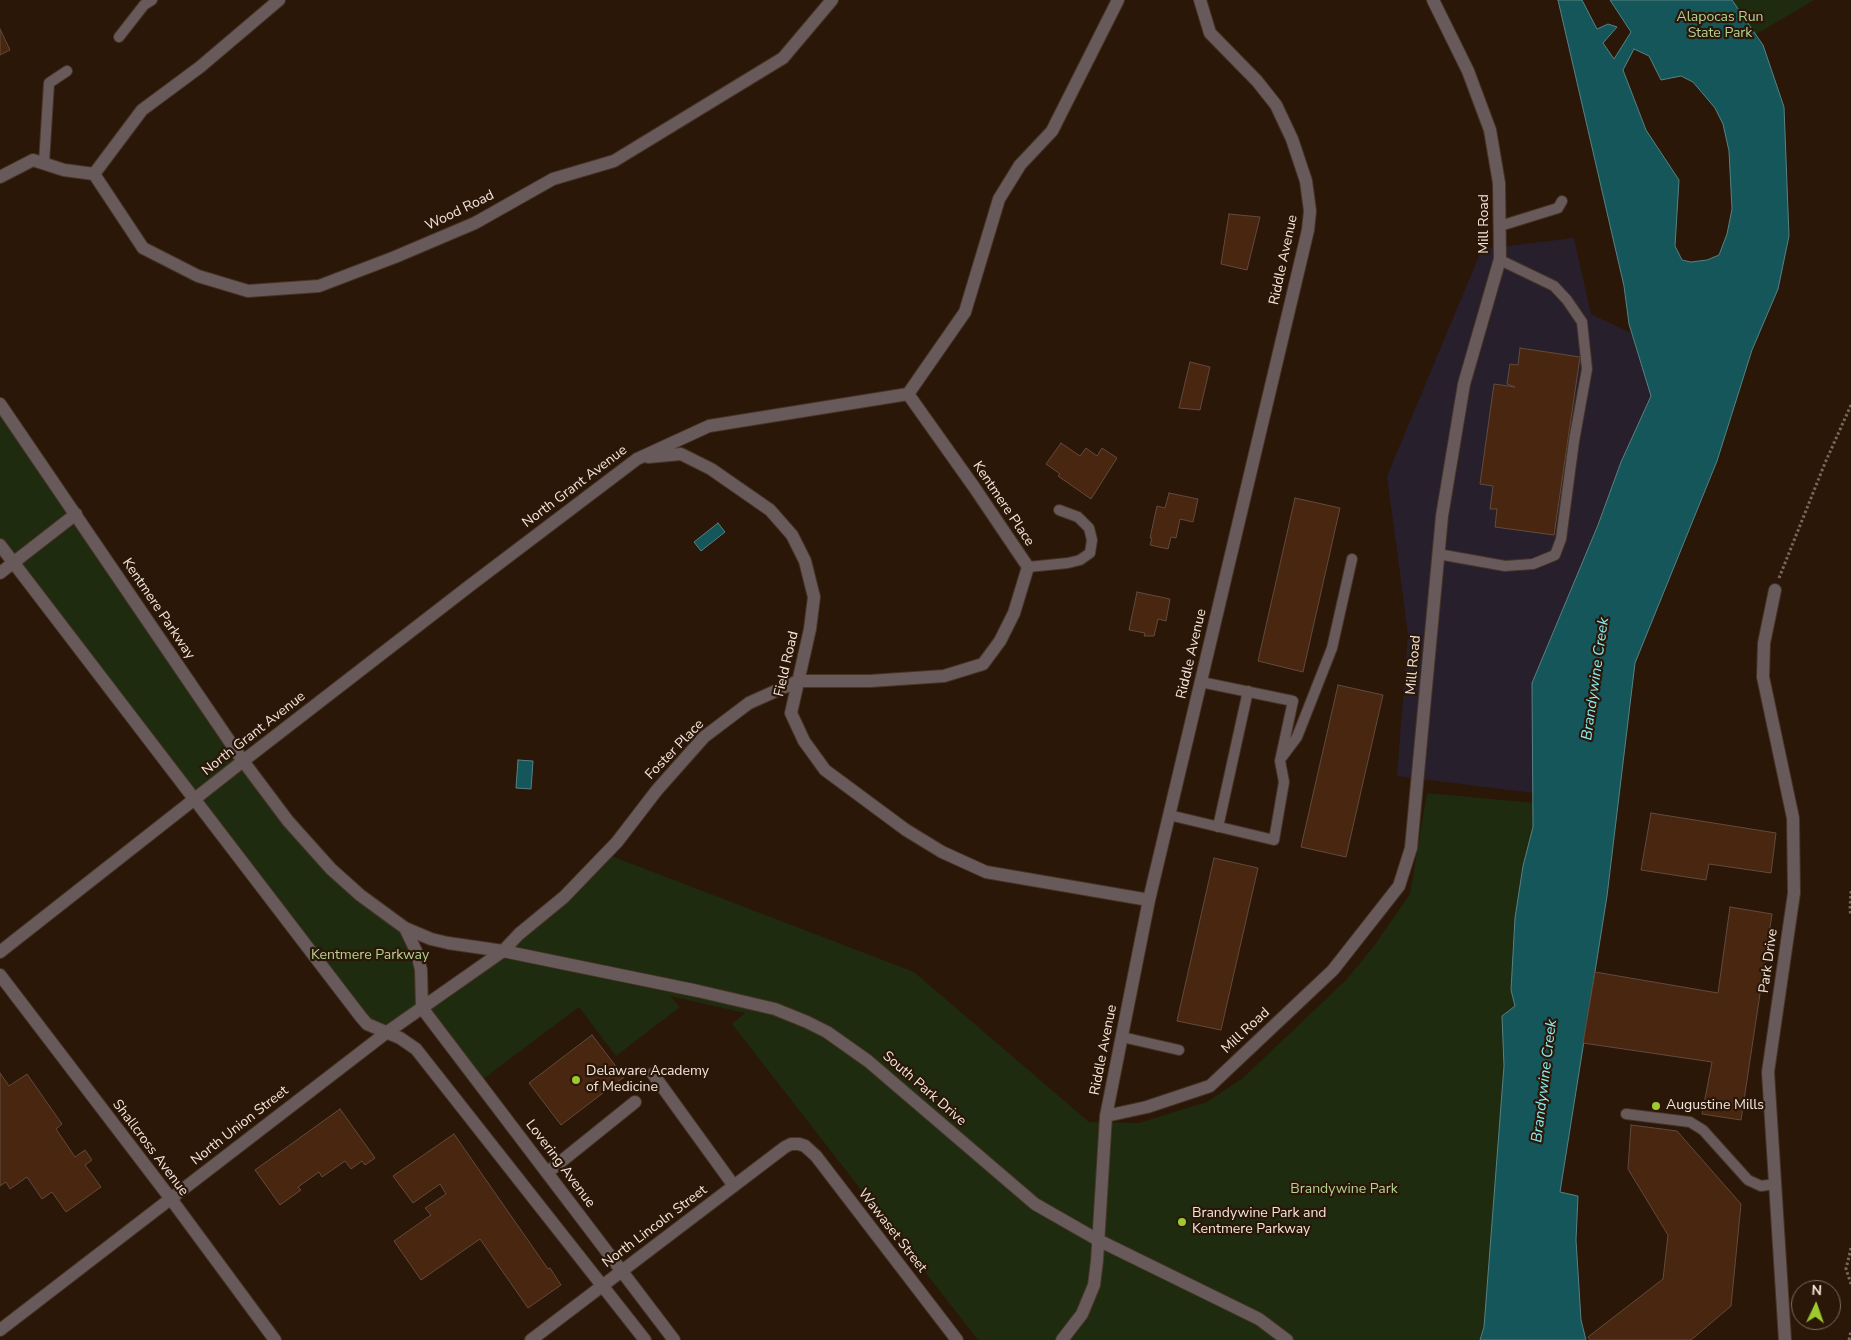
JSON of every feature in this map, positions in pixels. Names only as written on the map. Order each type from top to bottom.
[{"type":"street","points":[[0,177],[33,160],[64,170],[94,174],[142,110],[200,67],[279,0]]},
{"type":"street","name":"Wood Road","points":[[94,174],[143,248],[198,276],[248,291],[319,286],[395,257],[474,223],[553,179],[614,161],[783,58],[832,0]]},
{"type":"street","points":[[908,394],[966,312],[999,199],[1020,165],[1052,132],[1118,0]]},
{"type":"street","name":"Riddle Avenue","points":[[1062,1340],[1082,1314],[1094,1285],[1106,1116],[1149,900],[1308,230],[1310,211],[1306,181],[1292,139],[1276,105],[1257,81],[1210,33],[1200,0]]},
{"type":"street","name":"Mill Road","points":[[1106,1116],[1147,1107],[1210,1086],[1333,970],[1399,886],[1412,848],[1442,516],[1464,384],[1500,260],[1499,183],[1490,130],[1468,71],[1433,0]]},
{"type":"street","name":"North Grant Avenue","points":[[0,952],[243,761],[637,459],[709,426],[908,394]]},
{"type":"street","name":"Kentmere Place","points":[[908,394],[1028,567],[1014,613],[1000,640]]},
{"type":"street","name":"Kentmere Parkway","points":[[0,404],[243,761],[288,821],[331,869],[360,895],[405,928],[448,943],[503,951]]},
{"type":"street","name":"Field Road","points":[[637,459],[681,454],[711,469],[770,510],[792,535],[805,561],[814,597],[810,629],[791,713],[804,740],[825,770],[906,830],[942,852],[986,872],[1149,900]]},
{"type":"street","points":[[0,573],[76,514]]},
{"type":"street","points":[[0,545],[361,1017],[367,1024],[400,1038],[416,1049],[645,1340]]},
{"type":"street","name":"Park Drive","points":[[1774,590],[1764,643],[1763,677],[1793,818],[1794,893],[1768,1072],[1785,1340]]},
{"type":"street","name":"Foster Place","points":[[503,951],[519,934],[564,897],[617,842],[657,790],[704,737],[749,703],[798,681],[870,681],[944,676],[983,664],[1000,640]]},
{"type":"street","name":"Kentmere Parkway","points":[[405,928],[417,953],[421,970],[422,1008]]},
{"type":"street","name":"North Union Street","points":[[0,1330],[386,1033],[503,951]]},
{"type":"street","name":"South Park Drive","points":[[503,951],[698,991],[775,1009],[820,1028],[868,1061],[1035,1204],[1098,1240],[1259,1319],[1287,1340]]},
{"type":"street","name":"Shallcross Avenue","points":[[0,975],[171,1199],[275,1340]]},
{"type":"street","name":"Lovering Avenue","points":[[422,1008],[674,1340]]},
{"type":"street","points":[[653,1074],[734,1186]]},
{"type":"street","points":[[548,1172],[635,1102]]},
{"type":"street","name":"North Lincoln Street","points":[[531,1340],[785,1147],[791,1144],[799,1144]]},
{"type":"street","name":"Wawaset Street","points":[[799,1144],[805,1146],[816,1156],[957,1340]]},
{"type":"lane","points":[[119,37],[144,2]]},
{"type":"lane","points":[[44,164],[49,83],[67,71]]},
{"type":"lane","points":[[1500,226],[1558,208],[1562,201]]},
{"type":"lane","points":[[1438,554],[1505,566],[1533,564],[1555,555],[1561,539],[1574,441],[1587,369],[1582,322],[1567,300],[1554,286],[1500,260]]},
{"type":"lane","points":[[1028,567],[1068,563],[1080,560],[1090,553],[1092,540],[1090,528],[1078,517],[1059,510]]},
{"type":"lane","points":[[1280,761],[1297,737],[1332,648],[1352,559]]},
{"type":"lane","points":[[1169,815],[1274,840],[1284,782],[1280,761],[1293,701],[1201,682]]},
{"type":"lane","points":[[1218,827],[1248,692]]},
{"type":"lane","points":[[1122,1037],[1178,1050]]},
{"type":"lane","points":[[1626,1114],[1690,1122],[1703,1130],[1748,1180],[1761,1186],[1776,1184]]},
{"type":"path","points":[[1774,590],[1825,463],[1851,405]]},
{"type":"path","points":[[1851,891],[1851,916]]},
{"type":"path","points":[[1851,1248],[1846,1269],[1851,1284]]},
{"type":"path","points":[[1849,1340],[1851,1331]]},
{"type":"shaded area","points":[[1574,238],[1591,314],[1631,333],[1651,396],[1621,462],[1598,525],[1532,683],[1534,793],[1397,776],[1408,634],[1387,476],[1482,249]]},
{"type":"green space","name":"Alapocas Run State Park","points":[[1674,0],[1814,0],[1711,61]]},
{"type":"green space","name":"Kentmere Parkway","points":[[0,404],[288,821],[405,928],[417,953],[422,1008],[386,1033],[374,1028],[0,545]]},
{"type":"green space","name":"Brandywine Park","points":[[1427,793],[1534,803],[1533,827],[1523,866],[1515,918],[1511,990],[1515,1006],[1502,1016],[1504,1066],[1484,1327],[1480,1340],[978,1340],[732,1024],[745,1013],[670,996],[680,1007],[616,1056],[579,1007],[479,1082],[422,1008],[503,951],[606,854],[914,972],[1089,1122],[1139,1123],[1207,1102],[1243,1078],[1346,980],[1374,946],[1410,894]]},
{"type":"water","name":"Brandywine Creek","points":[[1558,0],[1582,0],[1597,29],[1608,24],[1617,27],[1603,43],[1614,59],[1631,32],[1610,0],[1732,0],[1763,45],[1784,107],[1789,236],[1778,289],[1752,350],[1717,461],[1635,663],[1607,896],[1560,1192],[1578,1196],[1576,1240],[1581,1320],[1586,1340],[1480,1340],[1484,1327],[1504,1066],[1502,1016],[1515,1006],[1511,990],[1515,918],[1523,866],[1533,827],[1532,683],[1598,525],[1621,462],[1651,396],[1629,324],[1624,286]],"holes":[[[1634,49],[1649,56],[1661,80],[1681,76],[1693,82],[1715,108],[1723,124],[1729,151],[1732,209],[1727,234],[1719,255],[1707,260],[1691,262],[1682,260],[1675,246],[1679,180],[1646,130],[1623,70]]]},
{"type":"water","points":[[718,523],[725,532],[701,551],[694,542]]},
{"type":"water","points":[[518,760],[533,761],[531,789],[516,788]]},
{"type":"building","points":[[0,29],[10,50],[0,55]]},
{"type":"building","points":[[1229,214],[1260,217],[1247,270],[1221,264]]},
{"type":"building","points":[[1520,348],[1580,357],[1554,535],[1495,527],[1497,509],[1490,509],[1493,486],[1480,484],[1494,384],[1515,387],[1507,384],[1510,364],[1518,365]]},
{"type":"building","points":[[1190,362],[1210,367],[1200,410],[1179,408]]},
{"type":"building","points":[[1061,443],[1080,456],[1086,448],[1097,456],[1102,448],[1117,458],[1091,499],[1058,476],[1060,474],[1046,464]]},
{"type":"building","points":[[1169,493],[1198,499],[1193,522],[1180,519],[1176,538],[1171,537],[1168,549],[1150,545],[1152,538],[1150,538],[1157,506],[1165,508]]},
{"type":"building","points":[[1295,498],[1340,508],[1303,672],[1258,661]]},
{"type":"building","points":[[1137,592],[1170,599],[1166,621],[1158,619],[1154,636],[1144,636],[1145,633],[1129,630]]},
{"type":"building","points":[[1338,685],[1383,695],[1346,857],[1301,847]]},
{"type":"building","points":[[1651,813],[1776,833],[1771,873],[1709,864],[1706,880],[1641,870]]},
{"type":"building","points":[[1214,858],[1258,868],[1221,1030],[1177,1021]]},
{"type":"building","points":[[1730,907],[1772,914],[1741,1120],[1702,1114],[1712,1062],[1583,1043],[1595,972],[1718,993]]},
{"type":"building","name":"Delaware Academy of Medicine","points":[[592,1035],[624,1077],[561,1125],[529,1083]]},
{"type":"building","points":[[0,1073],[9,1086],[27,1074],[62,1124],[56,1129],[75,1157],[85,1150],[92,1160],[85,1165],[101,1187],[66,1212],[52,1192],[42,1199],[27,1177],[10,1189],[6,1182],[0,1186]]},
{"type":"building","points":[[340,1109],[375,1158],[365,1165],[362,1161],[351,1169],[345,1161],[322,1177],[319,1172],[298,1187],[301,1190],[280,1205],[255,1170]]},
{"type":"building","points":[[1631,1125],[1677,1131],[1741,1204],[1731,1306],[1691,1340],[1590,1340],[1588,1337],[1663,1279],[1668,1235],[1628,1169]]},
{"type":"building","points":[[454,1134],[561,1285],[528,1308],[480,1239],[421,1280],[394,1241],[431,1215],[425,1208],[446,1194],[440,1184],[413,1203],[393,1176]]},
{"type":"place","name":"Delaware Academy of Medicine","points":[[576,1080]]},
{"type":"place","name":"Augustine Mills","points":[[1656,1106]]},
{"type":"place","name":"Brandywine Park and Kentmere Parkway","points":[[1182,1222]]}]
